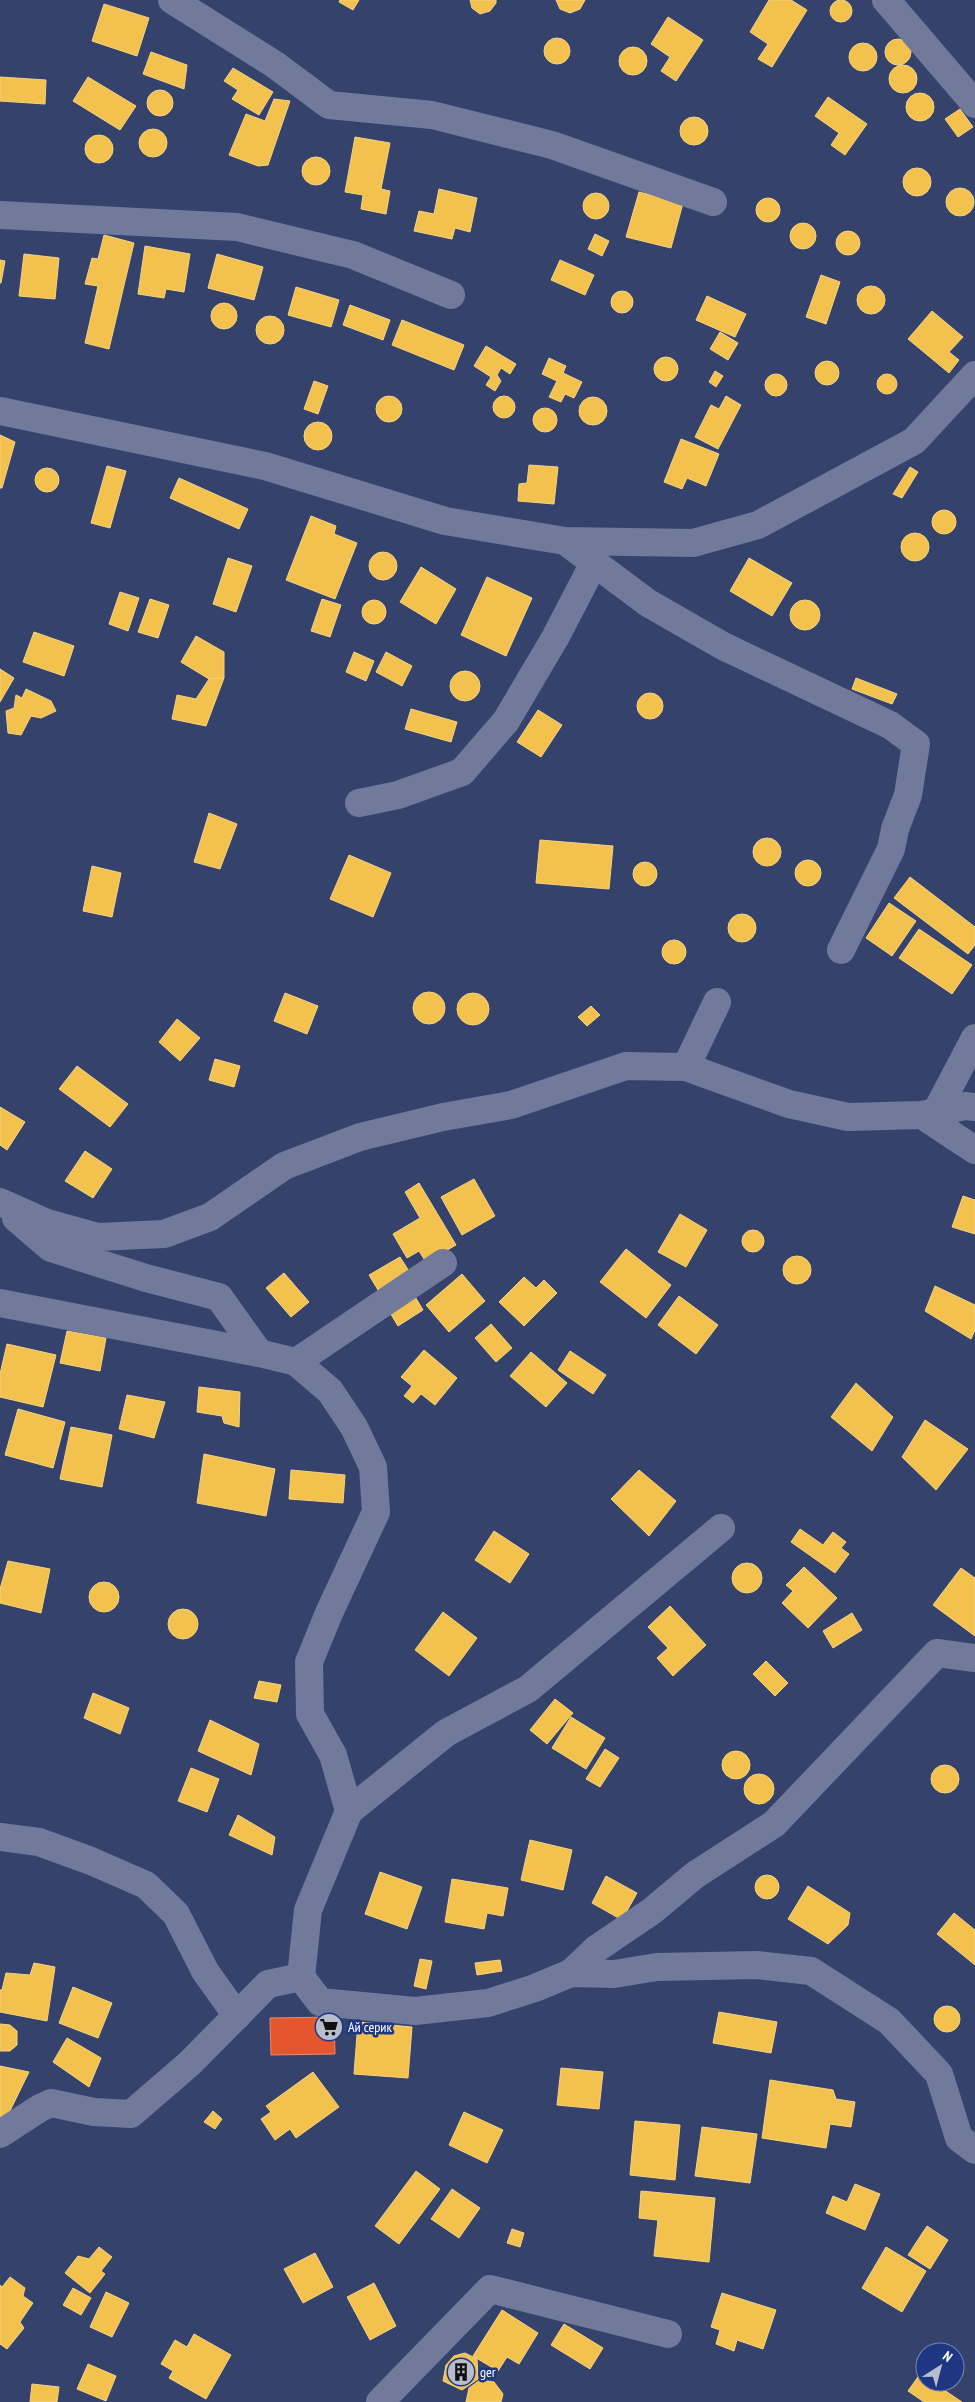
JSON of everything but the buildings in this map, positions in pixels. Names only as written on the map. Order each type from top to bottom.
[{"type":"street","points":[[172,0],[274,64],[329,105],[432,115],[543,143],[713,202]]},
{"type":"street","points":[[886,0],[975,104]]},
{"type":"street","points":[[0,215],[237,226],[353,255],[452,295]]},
{"type":"street","points":[[0,411],[264,466],[445,521],[565,541],[693,543],[758,525],[914,441],[975,375]]},
{"type":"street","points":[[565,541],[648,603],[673,618],[723,646],[890,725],[916,744],[908,794],[895,829],[891,849],[841,950]]},
{"type":"street","points":[[359,803],[398,795],[462,772],[506,721],[555,638],[594,563]]},
{"type":"street","points":[[686,1067],[717,1002]]},
{"type":"street","points":[[929,1113],[975,1038]]},
{"type":"street","points":[[0,1203],[46,1223],[98,1237],[164,1234],[210,1217],[284,1166],[360,1137],[443,1116],[511,1105],[626,1066],[686,1067],[789,1104],[848,1117],[929,1113],[965,1106],[975,1107]]},
{"type":"street","points":[[929,1113],[975,1150]]},
{"type":"street","points":[[0,1203],[52,1248],[146,1278],[220,1298],[259,1353]]},
{"type":"street","points":[[296,1362],[443,1263]]},
{"type":"street","points":[[0,1303],[259,1353],[296,1362],[330,1391],[354,1427],[372,1467],[376,1512],[329,1613],[309,1662],[310,1714],[333,1755],[349,1811]]},
{"type":"street","points":[[721,1528],[528,1689],[446,1733],[349,1811],[308,1910],[302,1977],[320,2002],[415,2011],[488,2003],[571,1973],[614,1974],[657,1967],[757,1965],[811,1971],[889,2020],[939,2074],[959,2138],[975,2150]]},
{"type":"street","points":[[571,1973],[596,1949],[652,1911],[695,1875],[774,1824],[937,1653],[975,1658]]},
{"type":"street","points":[[0,1837],[39,1842],[91,1861],[146,1885],[176,1914],[205,1971],[237,2016]]},
{"type":"street","points":[[0,2134],[51,2103],[94,2112],[131,2114],[190,2063],[268,1984],[302,1977]]},
{"type":"street","points":[[380,2402],[490,2289],[668,2334]]},
{"type":"place","name":"Ай серик","points":[[329,2027]]},
{"type":"place","name":"ger","points":[[461,2372]]}]
